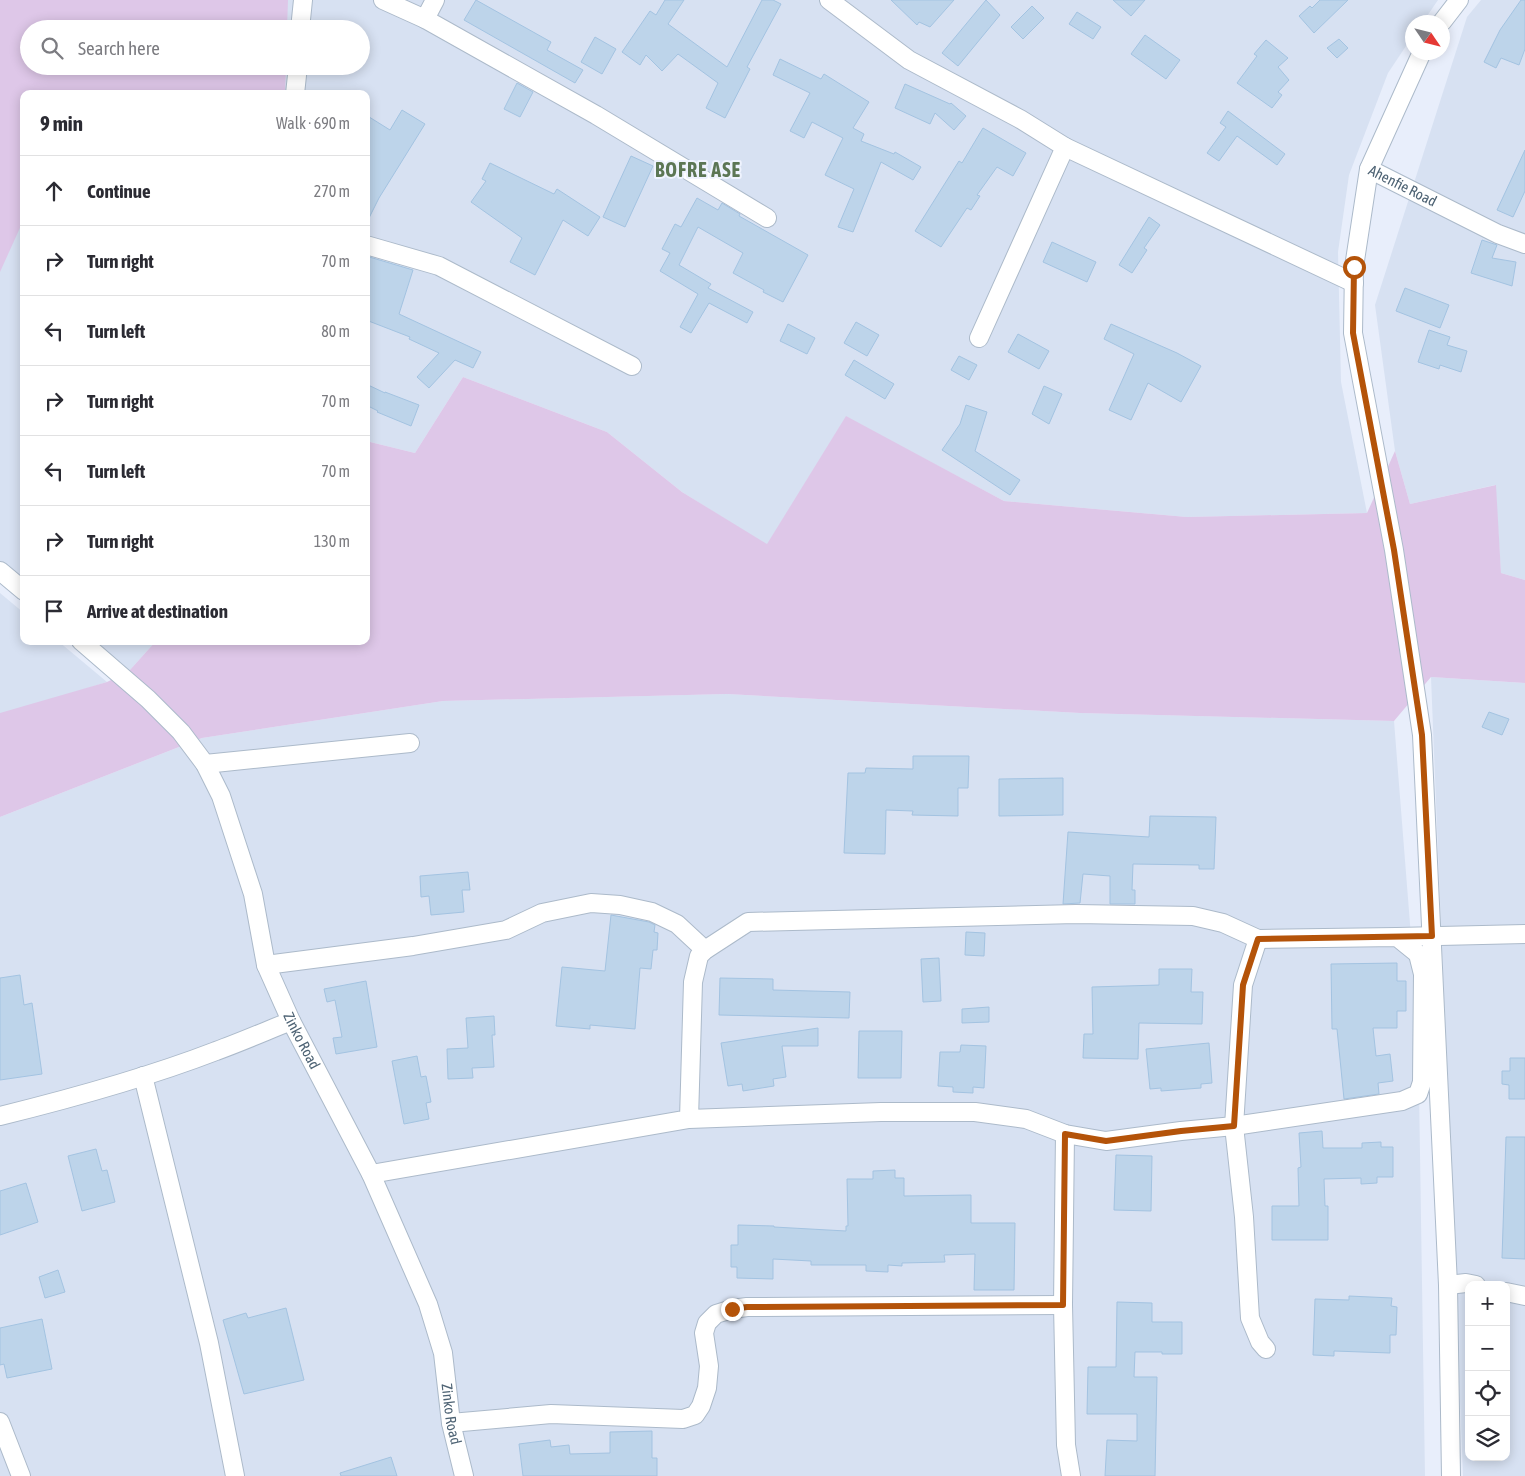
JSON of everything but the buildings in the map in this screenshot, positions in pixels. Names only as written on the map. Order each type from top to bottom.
[{"type":"street","points":[[301,20],[303,0]]},
{"type":"street","points":[[383,0],[425,19],[596,115],[766,218]]},
{"type":"street","points":[[425,19],[435,0]]},
{"type":"street","points":[[829,0],[909,60],[1065,146],[1354,282]]},
{"type":"street","points":[[1447,15],[1459,0]]},
{"type":"street","name":"Ahenfie Road","points":[[1418,60],[1369,170],[1498,234],[1525,244]]},
{"type":"street","points":[[296,90],[297,75]]},
{"type":"street","points":[[980,338],[1065,146]]},
{"type":"street","points":[[1369,170],[1354,267],[1353,333],[1394,550],[1422,735],[1448,1285],[1451,1476]]},
{"type":"street","points":[[370,246],[439,266],[632,366]]},
{"type":"street","points":[[0,570],[20,588]]},
{"type":"street","name":"Zinko Road","points":[[87,645],[148,699],[181,732],[206,764],[220,796],[253,894],[266,964],[291,1021],[371,1174],[428,1304],[443,1352],[451,1423],[464,1476]]},
{"type":"street","points":[[206,764],[410,743]]},
{"type":"street","points":[[266,964],[413,946],[506,930],[542,913],[591,903],[620,905],[652,912],[677,924],[705,950]]},
{"type":"street","points":[[689,1119],[693,982],[698,956],[748,922],[1076,914],[1193,916],[1223,923],[1258,939],[1525,934]]},
{"type":"street","points":[[371,1174],[689,1119],[881,1112],[976,1112],[1026,1119],[1065,1134],[1106,1141],[1234,1126],[1402,1102],[1418,1094],[1422,1082],[1423,974],[1418,954],[1397,937]]},
{"type":"street","points":[[1258,939],[1243,985],[1234,1126],[1244,1217],[1250,1318],[1260,1342],[1266,1349]]},
{"type":"street","points":[[0,1116],[62,1101],[216,1052],[291,1021]]},
{"type":"street","points":[[142,1076],[209,1343],[236,1476]]},
{"type":"street","points":[[1065,1134],[1063,1305],[1066,1445],[1071,1476]]},
{"type":"street","points":[[1448,1285],[1465,1283]]},
{"type":"street","points":[[1510,1293],[1525,1296]]},
{"type":"street","points":[[451,1423],[551,1414],[683,1419],[695,1414],[701,1406],[706,1388],[709,1366],[704,1333],[707,1323],[716,1314],[732,1309],[747,1307],[1063,1305]]},
{"type":"street","points":[[0,1422],[21,1476]]},
{"type":"shaded area","points":[[0,0],[1438,0],[1428,15],[1405,15],[1405,48],[1388,73],[1349,175],[1338,252],[1341,382],[1367,513],[1187,517],[1004,501],[846,417],[767,545],[682,492],[607,432],[463,377],[415,453],[370,442],[370,90],[20,90],[20,579],[0,563]]},
{"type":"shaded area","points":[[0,0],[288,0],[287,20],[20,20],[20,75],[286,75],[285,90],[20,90],[20,228],[0,272]]},
{"type":"shaded area","points":[[1481,0],[1525,0],[1525,580],[1501,573],[1495,485],[1410,504],[1395,451],[1375,305],[1467,17]]},
{"type":"shaded area","points":[[463,377],[607,432],[682,492],[767,544],[846,416],[1004,501],[1187,517],[1367,513],[1395,451],[1410,504],[1496,485],[1501,573],[1525,580],[1525,683],[1431,677],[1394,721],[1080,713],[727,694],[443,701],[202,738],[0,817],[0,713],[107,682],[129,671],[152,645],[370,645],[370,442],[415,453]]},
{"type":"shaded area","points":[[0,593],[20,610],[20,645],[63,645],[107,682],[0,716]]},
{"type":"shaded area","points":[[99,645],[152,645],[129,671]]},
{"type":"shaded area","points":[[1431,677],[1525,683],[1525,1476],[1463,1476]]},
{"type":"shaded area","points":[[727,694],[1080,713],[1394,721],[1418,1025],[1425,1476],[0,1476],[0,817],[202,738],[443,701]]},
{"type":"district","name":"BOFRE ASE","points":[[698,170]]},
{"type":"route","points":[[732,1309],[747,1307],[1063,1305],[1065,1134],[1106,1141],[1234,1126],[1243,985],[1258,939],[1432,936],[1422,735],[1394,550],[1353,333],[1354,267]]}]
